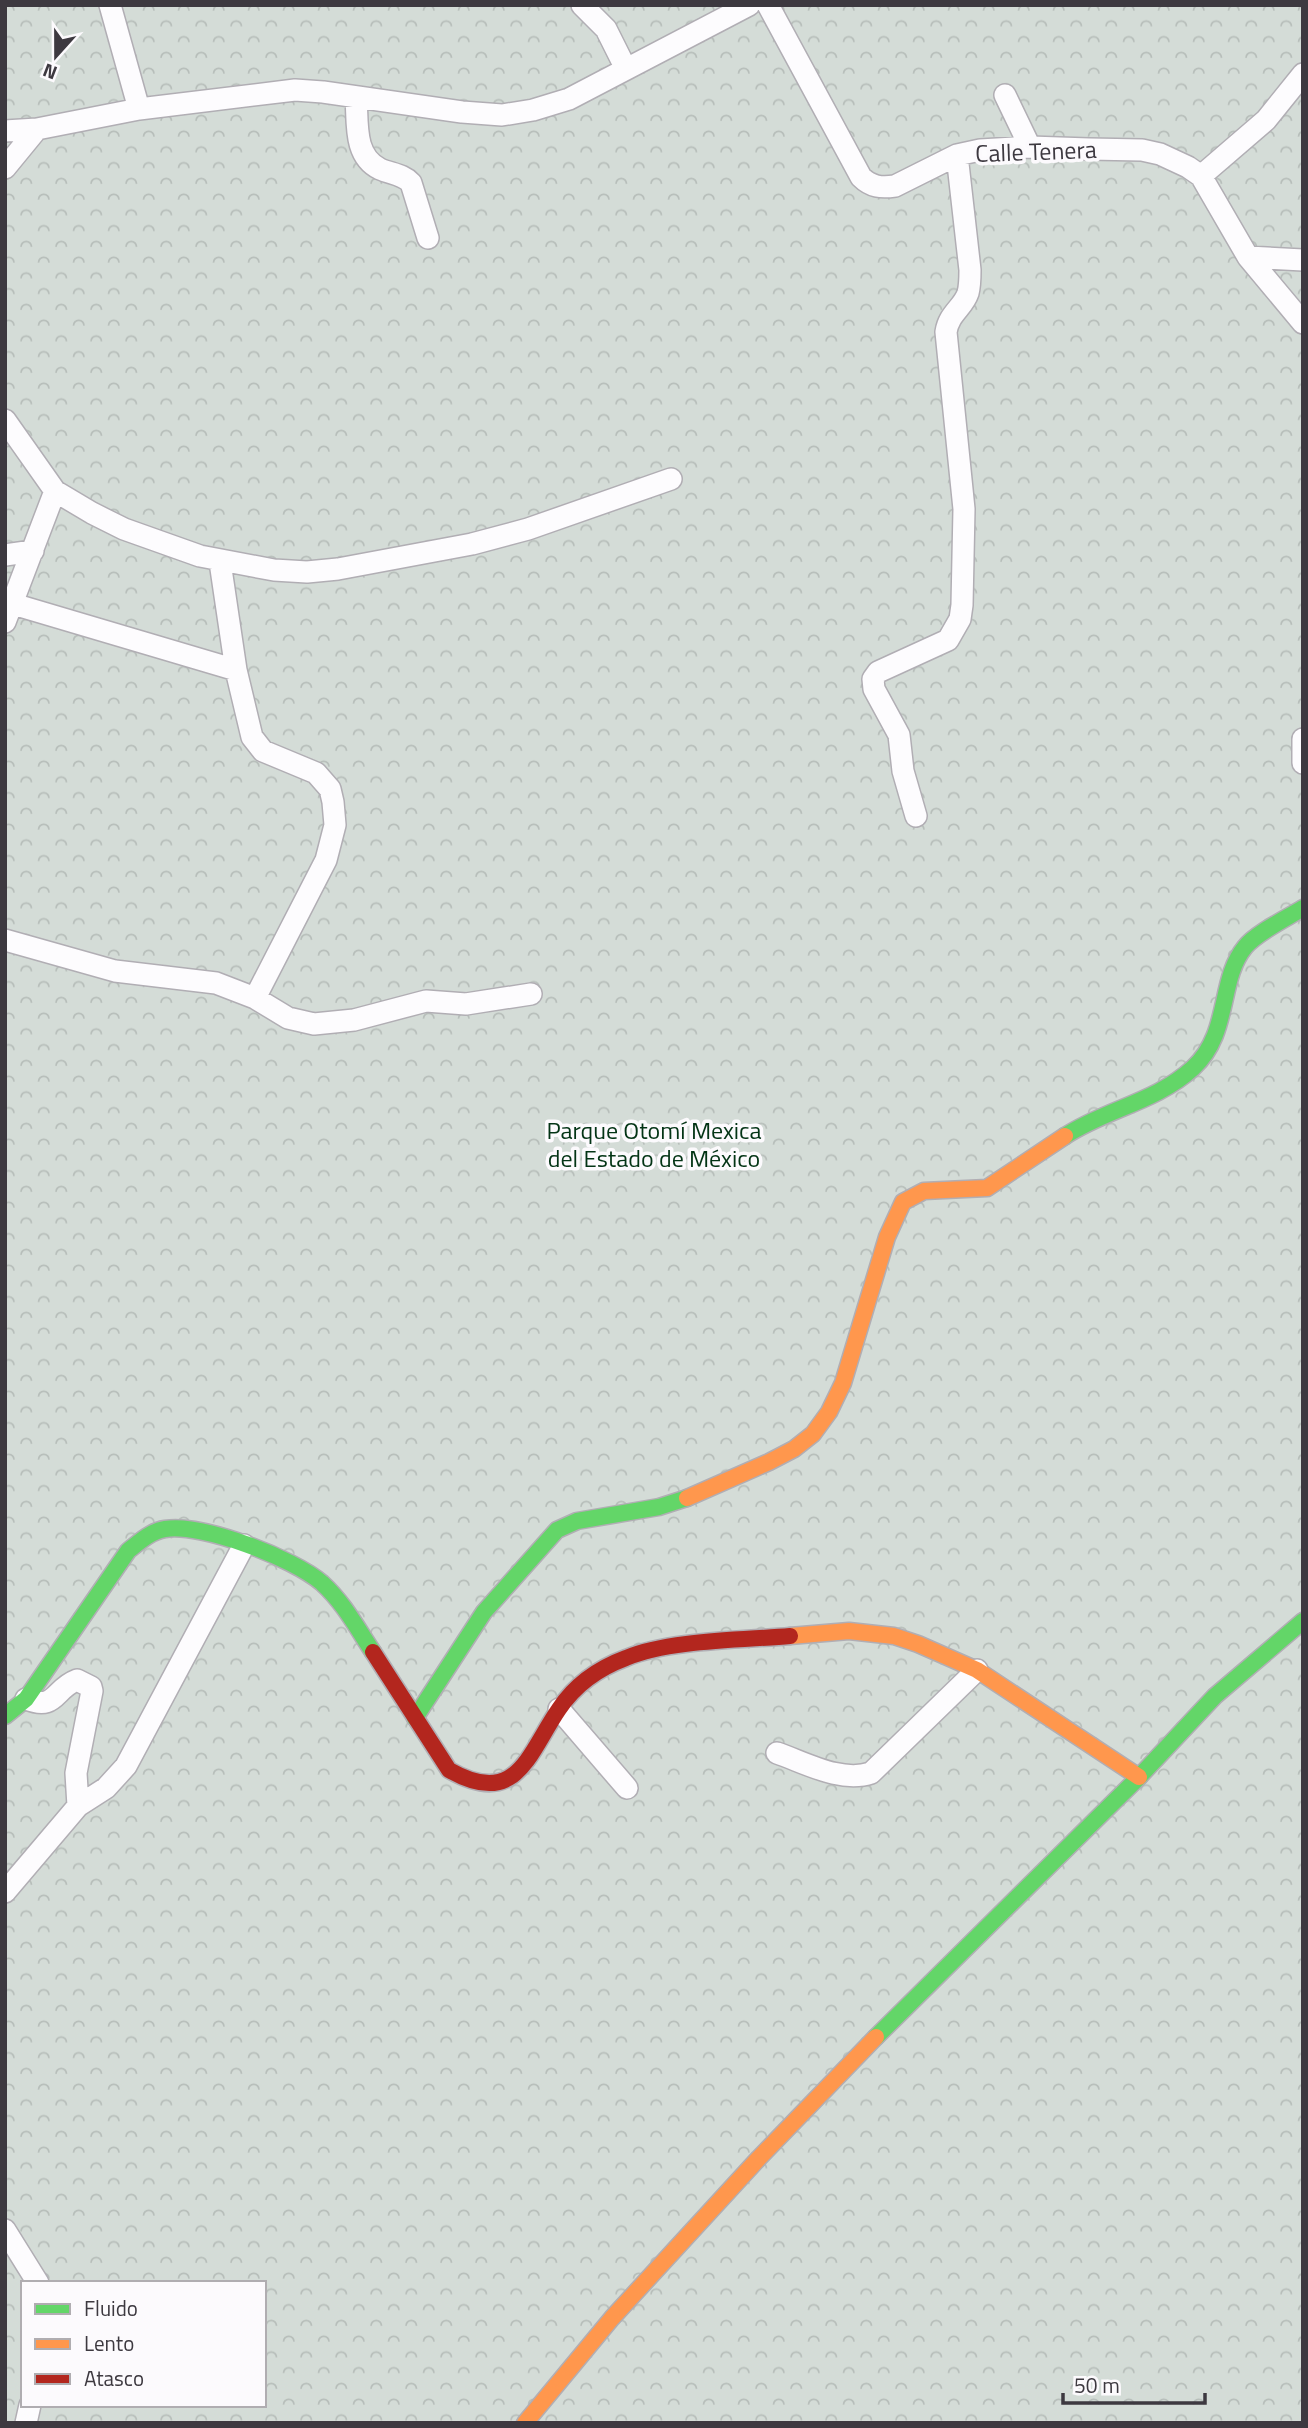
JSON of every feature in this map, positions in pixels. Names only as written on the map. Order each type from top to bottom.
[{"type":"street","points":[[110,5],[139,109]]},
{"type":"street","points":[[582,5],[606,29],[626,69]]},
{"type":"street","name":"Calle Tenera","points":[[768,5],[867,184],[884,188],[895,186],[957,155],[980,150],[1030,147],[1142,150],[1174,160],[1201,176]]},
{"type":"street","points":[[5,131],[37,129],[139,109],[295,90],[502,115],[533,110],[569,99],[745,6]]},
{"type":"street","points":[[1303,74],[1266,120],[1201,176],[1248,257],[1303,323]]},
{"type":"street","points":[[1005,95],[1030,147]]},
{"type":"street","points":[[356,97],[359,146],[363,154],[379,169],[403,177],[411,183],[428,238]]},
{"type":"street","points":[[5,168],[37,129]]},
{"type":"street","points":[[916,816],[903,771],[896,726],[873,684],[878,672],[948,640],[956,629],[962,605],[964,509],[946,332],[949,320],[968,295],[970,286],[957,155]]},
{"type":"street","points":[[1248,257],[1303,260]]},
{"type":"street","points":[[5,420],[55,491],[92,513],[124,529],[200,556],[220,562],[274,570],[307,572],[472,544],[528,529],[671,479]]},
{"type":"street","points":[[55,491],[9,613],[236,670]]},
{"type":"street","points":[[5,555],[33,551]]},
{"type":"street","points":[[220,562],[236,670],[252,737],[256,745],[273,756],[316,773],[323,779],[330,789],[335,825],[326,860],[255,998]]},
{"type":"street","points":[[1303,739],[1303,763]]},
{"type":"street","points":[[415,1718],[484,1612],[557,1530],[577,1521],[646,1510],[685,1499],[769,1462],[794,1449],[813,1434],[829,1412],[843,1383],[887,1237],[903,1202],[924,1191],[987,1188],[1074,1130],[1153,1096],[1175,1082],[1194,1067],[1214,1037],[1240,952],[1247,944],[1303,908]]},
{"type":"street","points":[[5,940],[133,974],[216,983],[255,998],[288,1018],[314,1024],[354,1020],[426,1001],[466,1004],[531,994]]},
{"type":"street","points":[[5,1716],[26,1699],[128,1551],[144,1537],[174,1527],[244,1545],[302,1569],[323,1583],[341,1602],[449,1770],[480,1783],[500,1781],[521,1771],[559,1709],[578,1686],[627,1657],[698,1644],[849,1631],[872,1632],[918,1644],[977,1670],[1139,1777]]},
{"type":"street","points":[[5,1892],[78,1806],[106,1788],[126,1766],[244,1545]]},
{"type":"street","points":[[525,2423],[612,2318],[759,2158],[912,2000],[1139,1777],[1215,1696],[1303,1621]]},
{"type":"street","points":[[777,1753],[840,1774],[862,1776],[871,1773],[977,1670]]},
{"type":"street","points":[[26,1699],[38,1704],[46,1703],[77,1680],[91,1687],[76,1773],[78,1806]]},
{"type":"street","points":[[559,1709],[627,1788]]},
{"type":"street","points":[[5,2230],[37,2281]]},
{"type":"green space","name":"Parque Otomí Mexica del Estado de México","points":[[5,5],[1303,5],[1303,2423],[5,2423]]},
{"type":"traffic: fast","points":[[1065,1136],[1163,1089],[1193,1068],[1213,1039],[1231,975],[1245,947],[1264,931],[1303,908]]},
{"type":"traffic: fast","points":[[415,1718],[484,1612],[557,1530],[577,1521],[659,1507],[687,1498]]},
{"type":"traffic: fast","points":[[5,1716],[26,1699],[128,1551],[150,1534],[165,1529],[201,1531],[246,1544],[308,1573],[337,1599],[373,1652]]},
{"type":"traffic: fast","points":[[876,2037],[1139,1777],[1215,1696],[1303,1621]]},
{"type":"traffic: slow","points":[[687,1498],[769,1462],[794,1449],[813,1434],[829,1412],[843,1383],[887,1237],[903,1202],[924,1191],[987,1188],[1065,1136]]},
{"type":"traffic: slow","points":[[790,1636],[849,1631],[894,1636],[918,1644],[977,1670],[1139,1777]]},
{"type":"traffic: slow","points":[[525,2423],[612,2318],[759,2158],[876,2037]]},
{"type":"traffic: jam","points":[[373,1652],[449,1770],[472,1780],[491,1783],[506,1780],[518,1771],[565,1700],[588,1678],[606,1667],[643,1652],[663,1648],[790,1636]]}]
